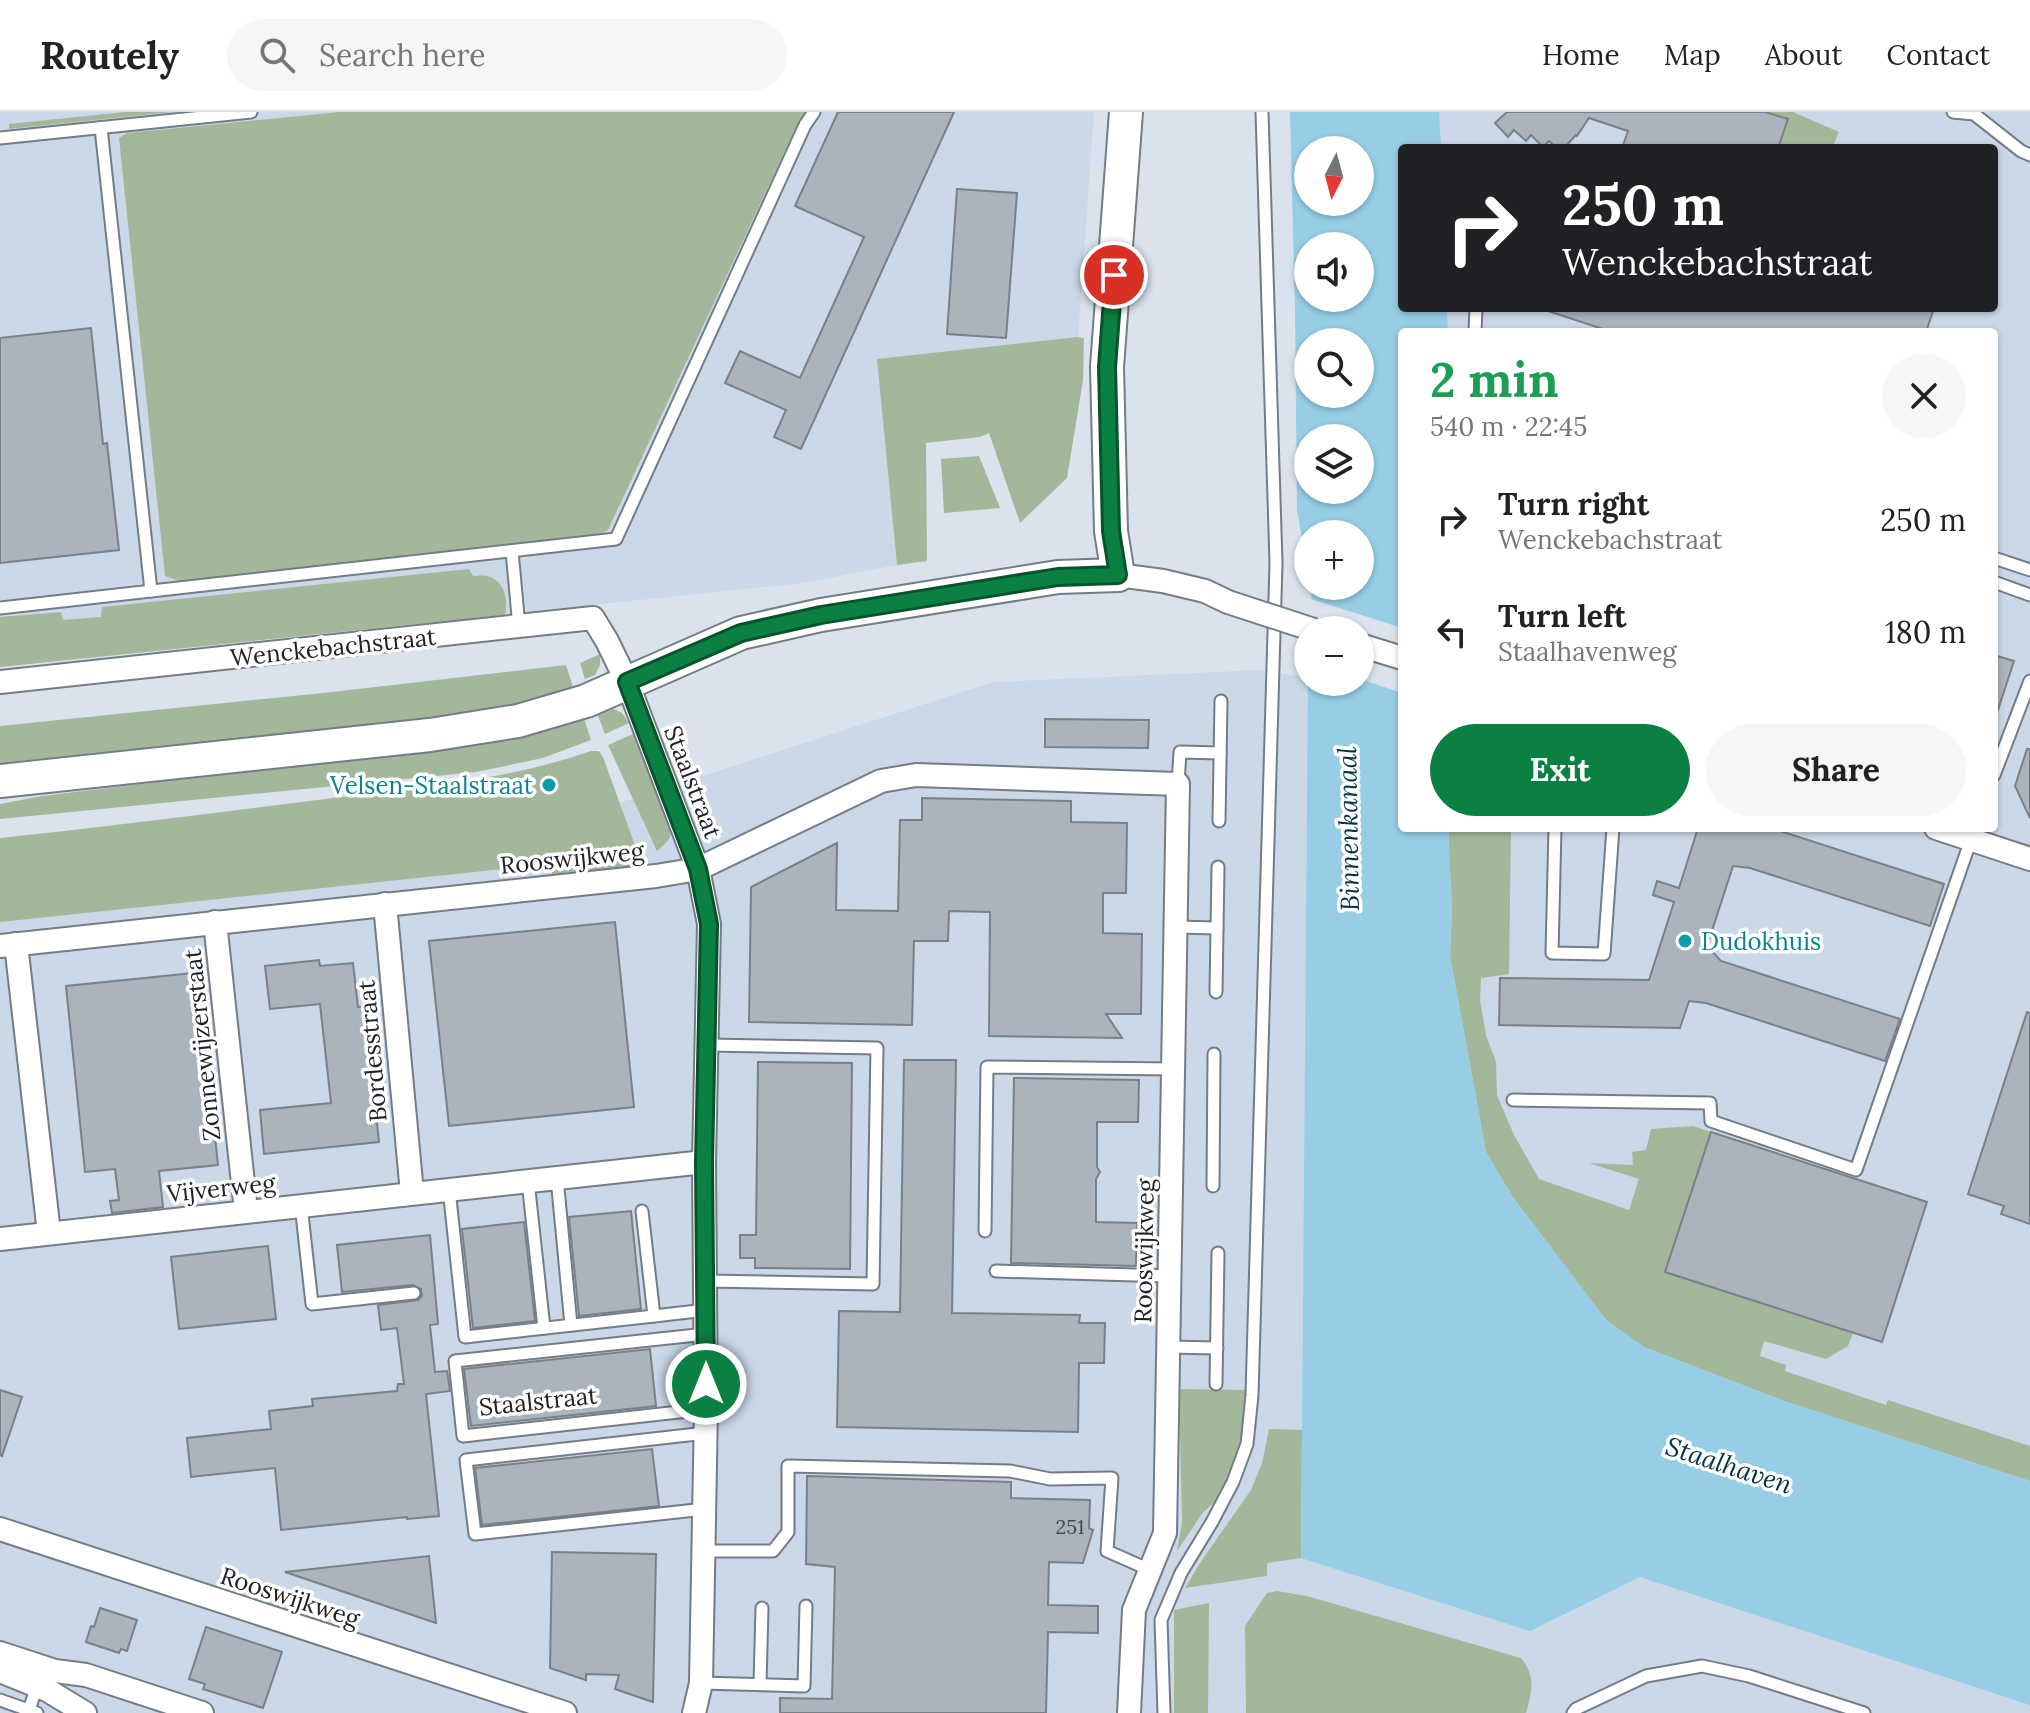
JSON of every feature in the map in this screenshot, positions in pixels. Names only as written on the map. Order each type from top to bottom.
[{"type":"street","points":[[1118,575],[1111,531],[1107,367],[1126,112]]},
{"type":"street","points":[[0,781],[430,735],[518,721],[586,701],[741,633],[821,615],[1058,577],[1118,575],[1163,581],[1205,591],[1228,602],[1294,623]]},
{"type":"street","name":"Wenckebachstraat","points":[[0,682],[593,618],[627,682]]},
{"type":"street","points":[[1374,649],[1398,657]]},
{"type":"street","name":"Staalstraat","points":[[627,682],[698,869],[709,924],[704,1162],[707,1334],[705,1509],[701,1683],[694,1713]]},
{"type":"street","name":"Rooswijkweg","points":[[8,945],[698,869],[881,781],[916,775],[1178,784],[1165,1533],[1134,1610],[1129,1713]]},
{"type":"street","points":[[1974,834],[2030,859]]},
{"type":"street","name":"Bordesstraat","points":[[385,904],[412,1193]]},
{"type":"street","name":"Zonnewijzerstaat","points":[[215,922],[246,1211]]},
{"type":"street","points":[[8,945],[49,1233]]},
{"type":"street","name":"Vijverweg","points":[[0,1239],[704,1162]]},
{"type":"street","name":"Rooswijkweg","points":[[0,1529],[565,1713]]},
{"type":"street","points":[[0,1653],[45,1674],[155,1713]]},
{"type":"street","points":[[0,1671],[86,1675],[202,1713]]},
{"type":"street","points":[[45,1674],[85,1713]]},
{"type":"lane","points":[[0,138],[251,112]]},
{"type":"lane","points":[[0,608],[616,539],[814,112]]},
{"type":"lane","points":[[1164,1713],[1161,1620],[1181,1573],[1233,1482],[1247,1444],[1252,1395],[1276,563],[1262,112]]},
{"type":"lane","points":[[1953,112],[1974,114],[2030,155]]},
{"type":"lane","points":[[101,128],[151,591]]},
{"type":"lane","points":[[512,551],[519,627]]},
{"type":"lane","points":[[1998,559],[2030,570]]},
{"type":"lane","points":[[1998,583],[2030,595]]},
{"type":"lane","points":[[1998,765],[2030,681]]},
{"type":"lane","points":[[1219,821],[1221,701]]},
{"type":"lane","name":"Rooswijkweg","points":[[1178,784],[1180,752],[1220,753]]},
{"type":"lane","points":[[1555,832],[1552,953],[1591,954],[1604,954],[1613,832]]},
{"type":"lane","points":[[1513,1100],[1710,1103],[1711,1121],[1856,1170],[1974,834]]},
{"type":"lane","points":[[1216,992],[1218,867]]},
{"type":"lane","points":[[1176,927],[1217,928]]},
{"type":"lane","points":[[706,1281],[873,1284],[877,1048],[707,1045]]},
{"type":"lane","points":[[1213,1186],[1214,1054]]},
{"type":"lane","points":[[985,1231],[987,1067],[1173,1069]]},
{"type":"lane","points":[[557,1178],[571,1325]]},
{"type":"lane","points":[[528,1181],[544,1328]]},
{"type":"lane","points":[[449,1189],[465,1337],[706,1310]]},
{"type":"lane","points":[[301,1205],[312,1304],[414,1293]]},
{"type":"lane","points":[[642,1211],[654,1316]]},
{"type":"lane","points":[[1216,1384],[1218,1253]]},
{"type":"lane","points":[[996,1271],[1169,1276]]},
{"type":"lane","name":"Staalstraat","points":[[706,1409],[463,1436],[455,1361],[707,1334]]},
{"type":"lane","points":[[1168,1347],[1217,1348]]},
{"type":"lane","points":[[705,1509],[475,1534],[466,1460],[706,1433]]},
{"type":"lane","points":[[704,1551],[773,1551],[788,1532],[788,1466],[1010,1471],[1050,1479],[1112,1478],[1107,1551],[1150,1570]]},
{"type":"lane","points":[[701,1683],[804,1686],[806,1606]]},
{"type":"lane","points":[[760,1684],[762,1608]]},
{"type":"lane","points":[[1573,1713],[1646,1676],[1702,1666],[1749,1676],[1864,1713]]},
{"type":"lane","points":[[0,1700],[31,1712],[45,1674]]},
{"type":"shaded area","points":[[0,112],[1094,112],[1078,337],[878,360],[897,565],[803,583],[0,667]]},
{"type":"shaded area","points":[[1378,112],[2030,112],[2030,1713],[0,1713],[0,901],[582,815],[993,682],[1261,670],[1294,676],[1294,696],[1374,696],[1374,616],[1360,616],[1360,600],[1374,600],[1374,520],[1360,520],[1360,504],[1374,504],[1374,424],[1363,424],[1364,408],[1374,408],[1374,328],[1368,328],[1368,312],[1374,312],[1372,232]]},
{"type":"green space","points":[[125,112],[172,112],[9,129],[9,124]]},
{"type":"green space","points":[[339,112],[807,112],[797,125],[608,530],[597,536],[179,581],[165,576],[119,138],[127,133]]},
{"type":"green space","points":[[1761,112],[1793,112],[1839,132],[1834,144],[1780,144],[1787,120]]},
{"type":"green space","points":[[1084,338],[1083,380],[1067,478],[1020,523],[989,433],[980,437],[926,443],[927,561],[897,565],[877,359]]},
{"type":"green space","points":[[979,456],[1000,508],[944,513],[941,459]]},
{"type":"green space","points":[[469,569],[473,576],[487,576],[498,582],[506,597],[505,615],[0,667],[0,617],[61,612],[63,620],[101,617],[102,607]]},
{"type":"green space","points":[[600,654],[600,665],[595,675],[585,679],[580,663]]},
{"type":"green space","points":[[566,665],[573,687],[523,710],[0,769],[0,726]]},
{"type":"green space","points":[[610,707],[622,713],[629,723],[605,734],[595,708]]},
{"type":"green space","points":[[583,716],[591,740],[543,758],[476,772],[0,819],[0,804],[42,796],[453,746]]},
{"type":"green space","points":[[633,734],[668,816],[670,837],[657,851],[608,745]]},
{"type":"green space","points":[[599,751],[603,757],[641,862],[622,872],[552,880],[551,864],[0,922],[0,838],[463,782],[527,769]]},
{"type":"green space","points":[[1448,832],[1511,832],[1509,974],[1481,978],[1480,1000],[1486,1035],[1496,1062],[1497,1095],[1514,1135],[1539,1179],[1629,1210],[1639,1179],[1589,1163],[1633,1165],[1632,1152],[1646,1150],[1651,1129],[1693,1126],[1711,1132],[1666,1272],[1853,1333],[1848,1346],[1826,1359],[1764,1341],[1760,1356],[1786,1365],[1785,1371],[1886,1405],[1888,1400],[2030,1446],[2030,1481],[1781,1400],[1644,1347],[1606,1320],[1512,1196],[1486,1152],[1450,956],[1452,909]]},
{"type":"green space","points":[[1179,1389],[1249,1390],[1240,1464],[1222,1494],[1202,1514],[1177,1551],[1182,1523]]},
{"type":"green space","points":[[1269,1429],[1302,1430],[1301,1558],[1267,1563],[1267,1576],[1185,1588],[1251,1490],[1262,1463]]},
{"type":"green space","points":[[1277,1591],[1307,1596],[1521,1658],[1529,1671],[1531,1684],[1526,1713],[1246,1713],[1245,1626],[1267,1593]]},
{"type":"green space","points":[[1209,1603],[1208,1713],[1174,1713],[1174,1610]]},
{"type":"water","points":[[1290,112],[1439,112],[1441,144],[1398,144],[1398,312],[1447,312],[1448,328],[1398,328],[1398,832],[1448,832],[1452,909],[1450,956],[1486,1152],[1512,1196],[1606,1320],[1644,1347],[1781,1400],[2030,1481],[2030,1705],[1640,1577],[1530,1631],[1301,1558],[1308,696],[1374,696],[1374,616],[1311,616],[1311,600],[1374,600],[1374,520],[1299,520],[1297,504],[1374,504],[1374,424],[1296,424],[1296,408],[1374,408],[1374,328],[1295,328],[1295,312],[1374,312],[1374,232],[1294,232],[1294,272]]},
{"type":"pier","points":[[1308,600],[1364,616],[1307,616]]},
{"type":"pier","points":[[1374,619],[1398,627],[1398,692],[1374,684]]},
{"type":"building","points":[[838,112],[954,112],[801,449],[774,437],[786,410],[725,383],[740,351],[800,378],[864,237],[795,206]]},
{"type":"building","points":[[1507,112],[1765,112],[1788,119],[1779,144],[1623,144],[1628,131],[1589,118],[1568,144],[1552,144],[1549,141],[1540,144],[1531,135],[1526,141],[1514,130],[1508,137],[1495,123]]},
{"type":"building","points":[[957,189],[1017,193],[1006,338],[947,334]]},
{"type":"building","points":[[1551,312],[1933,312],[1927,328],[1600,328]]},
{"type":"building","points":[[91,328],[103,444],[107,443],[119,550],[0,563],[0,338]]},
{"type":"building","points":[[1998,656],[2014,661],[1998,710]]},
{"type":"building","points":[[1045,719],[1149,720],[1148,748],[1045,747]]},
{"type":"building","points":[[2027,749],[2030,749],[2030,818],[2015,786]]},
{"type":"building","points":[[922,798],[1071,801],[1071,822],[1127,823],[1126,893],[1103,893],[1103,933],[1142,934],[1141,1014],[1106,1014],[1122,1038],[989,1036],[990,912],[949,911],[948,941],[914,941],[912,1025],[749,1022],[751,887],[837,843],[836,910],[898,911],[900,820],[922,820]]},
{"type":"building","name":"Dudokhuis","points":[[1697,832],[1783,832],[1944,884],[1930,926],[1750,868],[1733,866],[1707,946],[1721,961],[1900,1019],[1885,1061],[1706,1003],[1689,1001],[1680,1028],[1499,1025],[1500,978],[1649,980],[1674,902],[1653,895],[1657,881],[1679,888]]},
{"type":"building","points":[[615,922],[634,1107],[449,1126],[429,941]]},
{"type":"building","points":[[319,960],[320,966],[353,963],[358,1007],[365,1006],[379,1142],[264,1154],[260,1110],[331,1103],[320,1004],[270,1009],[265,966]]},
{"type":"building","points":[[203,972],[205,993],[200,994],[218,1165],[159,1171],[163,1207],[112,1213],[110,1201],[119,1200],[115,1169],[85,1172],[66,986]]},
{"type":"building","points":[[2027,1012],[2030,1013],[2030,1224],[2001,1214],[2004,1206],[1968,1194]]},
{"type":"building","points":[[904,1060],[956,1060],[952,1313],[1080,1315],[1079,1323],[1105,1323],[1104,1363],[1079,1363],[1078,1432],[837,1427],[839,1311],[900,1312]]},
{"type":"building","points":[[758,1062],[852,1063],[850,1269],[755,1268],[755,1258],[740,1258],[740,1235],[756,1235]]},
{"type":"building","points":[[1014,1078],[1139,1080],[1138,1122],[1097,1122],[1097,1167],[1100,1172],[1096,1179],[1096,1222],[1137,1223],[1136,1266],[1011,1263]]},
{"type":"building","points":[[1711,1132],[1927,1202],[1882,1342],[1665,1272]]},
{"type":"building","points":[[631,1211],[641,1309],[579,1316],[569,1217]]},
{"type":"building","points":[[524,1222],[535,1321],[473,1328],[462,1229]]},
{"type":"building","points":[[430,1235],[438,1324],[430,1325],[435,1372],[447,1371],[450,1391],[426,1394],[439,1516],[281,1530],[275,1468],[191,1477],[187,1438],[271,1429],[269,1411],[313,1406],[312,1399],[397,1391],[398,1384],[404,1384],[397,1328],[381,1330],[378,1305],[418,1300],[422,1296],[421,1289],[413,1285],[342,1292],[337,1245]]},
{"type":"building","points":[[268,1246],[276,1319],[179,1329],[171,1257]]},
{"type":"building","points":[[650,1349],[656,1406],[471,1426],[464,1369]]},
{"type":"building","points":[[0,1390],[22,1397],[2,1456],[0,1455]]},
{"type":"building","points":[[652,1449],[659,1506],[482,1525],[475,1468]]},
{"type":"building","points":[[807,1476],[1011,1482],[1011,1498],[1090,1500],[1089,1528],[1093,1530],[1083,1563],[1049,1562],[1048,1605],[1098,1606],[1098,1633],[1048,1632],[1046,1713],[780,1713],[780,1698],[832,1699],[835,1567],[806,1564]]},
{"type":"building","points":[[552,1552],[656,1554],[653,1702],[615,1689],[619,1675],[586,1674],[586,1680],[550,1668]]},
{"type":"building","points":[[429,1556],[436,1623],[285,1572]]},
{"type":"building","points":[[100,1608],[137,1620],[127,1651],[121,1649],[119,1653],[86,1642]]},
{"type":"building","points":[[206,1627],[282,1652],[263,1708],[203,1689],[205,1684],[189,1679]]},
{"type":"place","name":"Velsen-Staalstraat","points":[[549,785]]},
{"type":"place","name":"Dudokhuis","points":[[1685,941]]},
{"type":"route","points":[[706,1384],[704,1162],[709,924],[698,869],[627,682],[741,633],[821,615],[1058,577],[1118,575],[1111,531],[1107,367],[1114,275]]},
{"type":"water label","name":"Binnenkanaal","points":[[1348,829]]},
{"type":"water label","name":"Staalhaven","points":[[1729,1465]]}]
